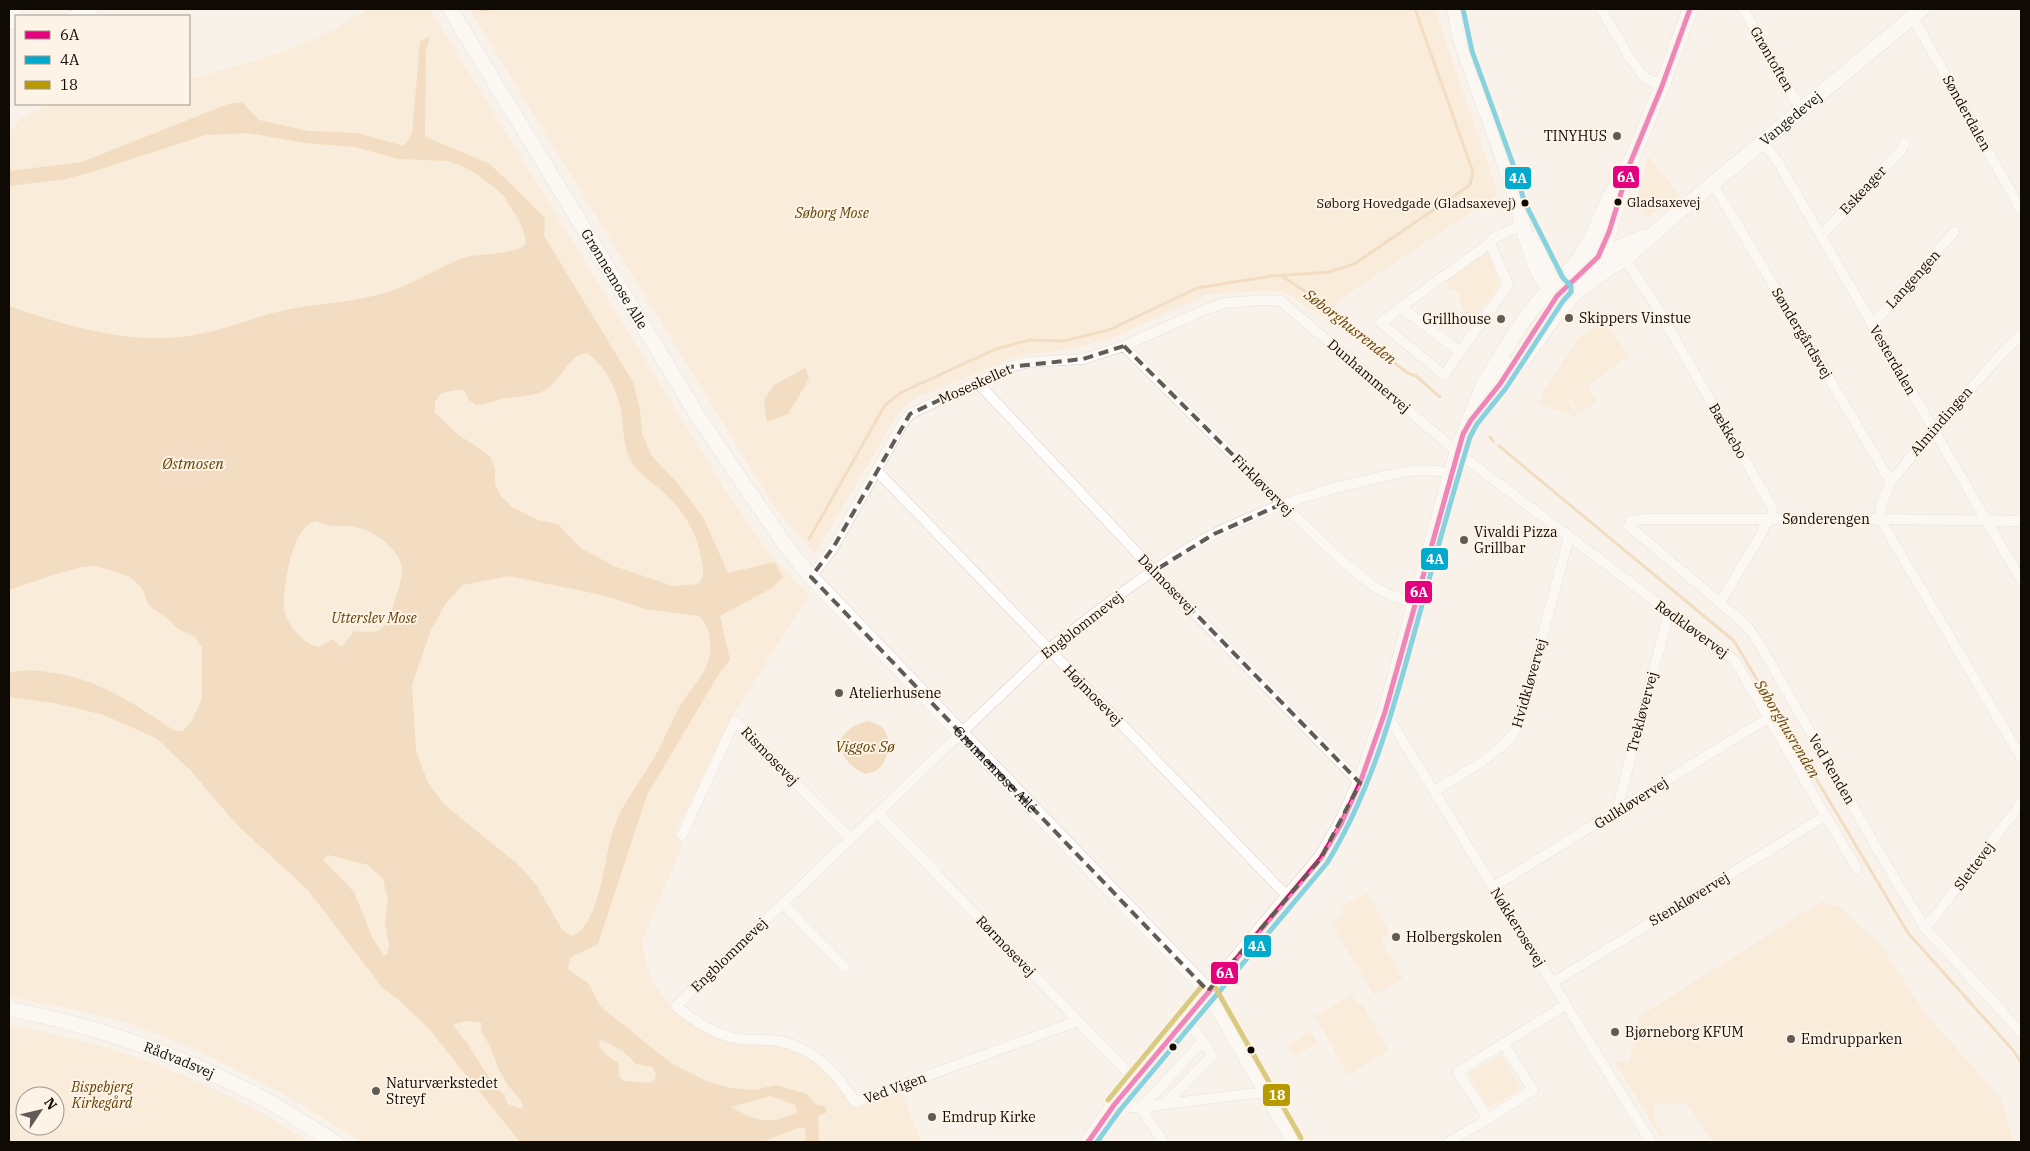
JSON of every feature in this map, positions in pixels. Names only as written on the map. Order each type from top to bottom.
[{"type":"street","points":[[9,22],[16,9]]},
{"type":"street","points":[[73,15],[94,9]]},
{"type":"street","name":"Grønnemose Alle","points":[[450,9],[698,416],[785,545]]},
{"type":"street","points":[[1456,9],[1459,33],[1465,53],[1511,181],[1521,225],[1541,278],[1557,290]]},
{"type":"street","points":[[1601,9],[1632,62],[1644,77],[1662,86]]},
{"type":"street","points":[[1088,1142],[1114,1105],[1320,858],[1342,824],[1360,783],[1385,712],[1416,604],[1450,473],[1484,383],[1521,324],[1574,274],[1598,257],[1631,161],[1662,86],[1690,9]]},
{"type":"street","name":"Grøntoften","points":[[1743,9],[1801,110]]},
{"type":"street","name":"Vangedevej","points":[[1507,374],[1526,358],[1565,304],[1577,292],[1625,259],[1917,13]]},
{"type":"street","name":"Sønderdalen","points":[[1917,13],[2021,210]]},
{"type":"street","name":"Vesterdalen","points":[[1763,142],[1778,162],[2021,580]]},
{"type":"street","name":"Eskeager","points":[[1821,236],[1901,150],[1905,143]]},
{"type":"street","points":[[1574,274],[1580,256],[1594,233],[1608,200],[1631,161]]},
{"type":"street","name":"Søndergårdsvej","points":[[1713,184],[1891,482]]},
{"type":"street","points":[[1517,204],[1557,290]]},
{"type":"street","points":[[1490,243],[1508,285],[1444,375],[1381,323],[1401,306],[1490,243],[1492,239],[1521,225]]},
{"type":"street","name":"Vangedevej","points":[[1598,257],[1660,229]]},
{"type":"street","name":"Langengen","points":[[1872,325],[1954,232]]},
{"type":"street","points":[[1625,259],[1631,243]]},
{"type":"street","name":"Bækkebo","points":[[1625,259],[1654,304],[1773,509],[1772,519]]},
{"type":"street","points":[[1574,274],[1611,267]]},
{"type":"street","points":[[1471,420],[1507,374],[1557,290]]},
{"type":"street","name":"Moseskellet","points":[[811,577],[833,548],[902,423],[910,414],[1009,367],[1083,359],[1124,346],[1224,303],[1281,300]]},
{"type":"street","name":"Dunhammervej","points":[[1281,300],[1457,452]]},
{"type":"street","points":[[1401,306],[1460,352]]},
{"type":"street","name":"Almindingen","points":[[1880,519],[1882,505],[1891,482],[1933,431],[2004,351],[2021,335]]},
{"type":"street","name":"Firkløvervej","points":[[1124,346],[1282,504],[1366,582],[1388,594],[1416,604]]},
{"type":"street","name":"Dalmosevej","points":[[977,382],[1154,571],[1360,783]]},
{"type":"street","name":"Rødkløvervej","points":[[1457,452],[1735,661],[1857,869]]},
{"type":"street","name":"Engblommevej","points":[[676,1006],[1049,649],[1104,606],[1154,571],[1214,534],[1282,504],[1347,484],[1415,470],[1431,469],[1450,473]]},
{"type":"street","name":"Højmosevej","points":[[877,471],[1288,897]]},
{"type":"street","points":[[1720,603],[1763,531],[1763,527],[1772,519]]},
{"type":"street","name":"Sønderengen","points":[[1631,521],[1772,519],[2021,521]]},
{"type":"street","points":[[1880,519],[2021,757]]},
{"type":"street","name":"Ved Renden","points":[[1631,521],[1629,526],[1745,624],[1756,638],[1924,927],[2021,1032]]},
{"type":"street","name":"Hvidkløvervej","points":[[1434,791],[1494,754],[1511,738],[1518,728],[1569,537]]},
{"type":"street","name":"Grønnemose Allé","points":[[785,545],[811,577],[1208,991],[1294,1142]]},
{"type":"street","name":"Trekløvervej","points":[[1616,813],[1668,612]]},
{"type":"street","name":"Nøkkerosevej","points":[[1385,712],[1651,1142]]},
{"type":"street","name":"Gulkløvervej","points":[[1492,887],[1616,813],[1768,718]]},
{"type":"street","name":"Rismosevej","points":[[682,835],[735,721],[850,839]]},
{"type":"street","name":"Slettevej","points":[[1924,927],[1933,919],[2021,803]]},
{"type":"street","name":"Rørmosevej","points":[[878,813],[1135,1080]]},
{"type":"street","name":"Stenkløvervej","points":[[1552,982],[1825,816]]},
{"type":"street","points":[[783,904],[845,967]]},
{"type":"street","points":[[1488,1119],[1458,1072],[1566,1005]]},
{"type":"street","name":"Ved Vigen","points":[[676,1006],[692,1020],[716,1032],[738,1039],[778,1041],[795,1046],[814,1055],[830,1067],[844,1083],[855,1102],[1078,1022]]},
{"type":"street","name":"Rådvadsvej","points":[[9,1009],[68,1022],[106,1033],[189,1063],[258,1096],[335,1142]]},
{"type":"street","points":[[1165,1104],[1212,1056],[1186,1019]]},
{"type":"street","points":[[1141,1108],[1203,1041]]},
{"type":"street","points":[[1449,1142],[1534,1090],[1504,1043]]},
{"type":"street","points":[[1114,1105],[1141,1108],[1265,1092]]},
{"type":"street","points":[[1141,1108],[1162,1142]]},
{"type":"highlighted area","points":[[1124,346],[1282,504],[1214,534],[1154,571],[1360,783],[1321,858],[1208,991],[811,577],[833,548],[910,414],[1009,367],[1083,359]]},
{"type":"green space","name":"Utterslev Mose","points":[[368,9],[430,9],[727,493],[771,556],[809,595],[735,712],[675,832],[682,846],[642,942],[646,962],[655,986],[674,1009],[703,1029],[781,1046],[806,1055],[841,1084],[856,1109],[902,1093],[921,1142],[362,1142],[280,1092],[199,1051],[132,1024],[68,1008],[9,997],[9,134],[20,119],[49,105],[190,105],[190,79],[282,51],[304,43],[348,22]]},
{"type":"green space","name":"Søborg Mose","points":[[469,9],[1435,9],[1498,194],[1343,297],[1324,318],[1288,294],[1273,290],[1208,294],[1112,338],[1075,348],[1015,357],[916,398],[899,412],[815,554],[774,506]]},
{"type":"green space","points":[[1648,156],[1679,194],[1648,217],[1635,206]]},
{"type":"green space","points":[[1488,251],[1500,285],[1471,323],[1458,300],[1461,297],[1454,289],[1451,291],[1446,281]]},
{"type":"green space","points":[[1600,323],[1609,327],[1629,356],[1567,400],[1577,417],[1536,403],[1541,399],[1578,338]]},
{"type":"green space","points":[[1588,387],[1598,401],[1579,413],[1570,399]]},
{"type":"green space","points":[[1367,893],[1390,933],[1381,939],[1403,979],[1374,995],[1330,921],[1344,914],[1340,907]]},
{"type":"green space","name":"Emdrupparken","points":[[1822,901],[1843,909],[1883,948],[1925,1013],[2001,1099],[2014,1142],[1713,1142],[1687,1104],[1655,1104],[1655,1121],[1660,1130],[1665,1132],[1664,1137],[1660,1136],[1614,1061],[1629,1061],[1640,1016]]},
{"type":"green space","points":[[1352,995],[1357,1004],[1361,1003],[1389,1051],[1348,1075],[1315,1016]]},
{"type":"green space","name":"Bispebjerg Kirkegård","points":[[9,1026],[74,1039],[138,1058],[170,1070],[266,1115],[309,1142],[9,1142]]},
{"type":"green space","points":[[1311,1031],[1318,1043],[1295,1056],[1288,1045]]},
{"type":"green space","points":[[1501,1054],[1522,1088],[1489,1108],[1468,1074]]},
{"type":"water","name":"Østmosen","points":[[430,37],[426,52],[425,136],[490,164],[545,218],[544,236],[633,382],[640,410],[642,433],[651,455],[679,485],[703,517],[728,573],[775,562],[783,577],[772,588],[720,616],[730,660],[720,672],[647,795],[598,944],[570,958],[568,969],[588,983],[600,1006],[671,1063],[706,1081],[730,1088],[755,1090],[776,1085],[807,1094],[817,1105],[825,1106],[827,1112],[818,1116],[819,1142],[805,1142],[806,1129],[800,1127],[767,1140],[767,1142],[520,1142],[429,1029],[399,1000],[382,987],[307,889],[239,827],[191,771],[156,738],[104,715],[54,703],[9,697],[9,673],[32,670],[66,675],[114,693],[175,731],[182,731],[191,722],[202,699],[202,648],[195,637],[178,629],[167,618],[152,608],[148,604],[143,590],[130,577],[95,566],[83,567],[9,590],[9,306],[58,322],[108,334],[158,338],[184,337],[219,330],[286,310],[381,294],[394,290],[463,258],[512,251],[525,245],[526,240],[521,224],[503,195],[477,174],[447,161],[398,159],[355,147],[305,143],[248,133],[206,135],[66,179],[9,186],[9,171],[82,162],[228,104],[242,102],[259,120],[309,131],[357,133],[404,146],[412,134],[420,41]],"holes":[[[587,353],[599,364],[605,371],[617,395],[624,438],[632,463],[641,474],[676,505],[688,522],[697,542],[703,569],[702,578],[697,584],[673,586],[614,566],[582,549],[558,524],[538,520],[512,507],[501,496],[495,485],[495,468],[490,456],[456,433],[435,413],[435,402],[441,393],[464,390],[468,399],[476,405],[538,393],[553,384],[570,362]],[[317,521],[330,525],[351,526],[366,530],[388,544],[398,557],[402,569],[398,591],[383,627],[375,632],[354,631],[342,647],[332,639],[318,647],[306,641],[296,632],[285,614],[284,598],[287,572],[295,544],[308,525]],[[509,576],[602,595],[646,609],[699,616],[708,630],[710,647],[707,664],[678,709],[658,751],[625,804],[611,836],[594,909],[580,931],[571,936],[561,928],[537,886],[522,868],[444,804],[428,783],[416,751],[412,685],[431,630],[446,603],[463,585]],[[328,855],[368,865],[383,879],[388,900],[385,923],[389,945],[387,955],[384,955],[373,939],[354,892],[324,861],[324,858]],[[467,1021],[482,1023],[481,1032],[489,1044],[500,1072],[509,1087],[521,1100],[522,1109],[508,1104],[504,1095],[495,1087],[465,1040],[453,1026],[454,1024]],[[602,1040],[623,1051],[636,1064],[652,1067],[656,1074],[654,1081],[650,1083],[624,1081],[619,1076],[618,1063],[606,1054],[599,1041]],[[771,1096],[795,1105],[797,1113],[770,1120],[756,1119],[731,1107]]]},
{"type":"water","points":[[805,368],[809,379],[788,414],[767,422],[764,400],[774,385]]},
{"type":"water","name":"Viggos Sø","points":[[867,721],[884,729],[889,748],[881,766],[876,771],[865,774],[855,769],[848,762],[839,742],[851,728]]},
{"type":"waterway","points":[[481,10],[488,9]]},
{"type":"waterway","points":[[809,539],[885,405],[902,392],[996,349],[1029,340],[1063,341],[1109,330],[1197,288],[1272,276],[1329,272],[1354,264],[1470,185],[1473,172],[1415,9]]},
{"type":"waterway","name":"Søborghusrenden","points":[[1282,276],[1334,311],[1347,323],[1353,332],[1368,338],[1378,351],[1408,373],[1416,376],[1440,397]]},
{"type":"waterway","name":"Søborghusrenden","points":[[1490,437],[1493,441]]},
{"type":"waterway","name":"Søborghusrenden","points":[[1499,446],[1734,641],[1908,933],[2012,1049],[2021,1062]]},
{"type":"transit line","name":"4A","points":[[1097,1142],[1120,1110],[1327,863],[1342,837],[1367,783],[1387,727],[1470,437],[1477,424],[1506,388],[1563,301],[1571,292],[1571,286],[1563,278],[1524,201],[1518,178],[1472,51],[1463,9]]},
{"type":"transit line","name":"6A","points":[[1088,1142],[1114,1105],[1321,858],[1341,824],[1360,783],[1385,712],[1463,434],[1471,420],[1500,384],[1557,296],[1598,257],[1609,232],[1631,161],[1662,86],[1690,9]]},
{"type":"transit line","name":"18","points":[[1108,1100],[1202,986]]},
{"type":"transit line","name":"18","points":[[1215,987],[1301,1138]]},
{"type":"place","name":"TINYHUS","points":[[1617,136]]},
{"type":"place","name":"Gladsaxevej","points":[[1618,202]]},
{"type":"place","name":"Søborg Hovedgade (Gladsaxevej)","points":[[1525,203]]},
{"type":"place","name":"Skippers Vinstue","points":[[1569,318]]},
{"type":"place","name":"Grillhouse","points":[[1501,319]]},
{"type":"place","name":"Vivaldi Pizza Grillbar","points":[[1464,540]]},
{"type":"place","name":"Atelierhusene","points":[[839,693]]},
{"type":"place","name":"Holbergskolen","points":[[1396,937]]},
{"type":"place","name":"Bjørneborg KFUM","points":[[1615,1032]]},
{"type":"place","name":"Emdrupparken","points":[[1791,1039]]},
{"type":"place","name":"Naturværkstedet Streyf","points":[[376,1091]]},
{"type":"place","name":"Emdrup Kirke","points":[[932,1117]]}]
